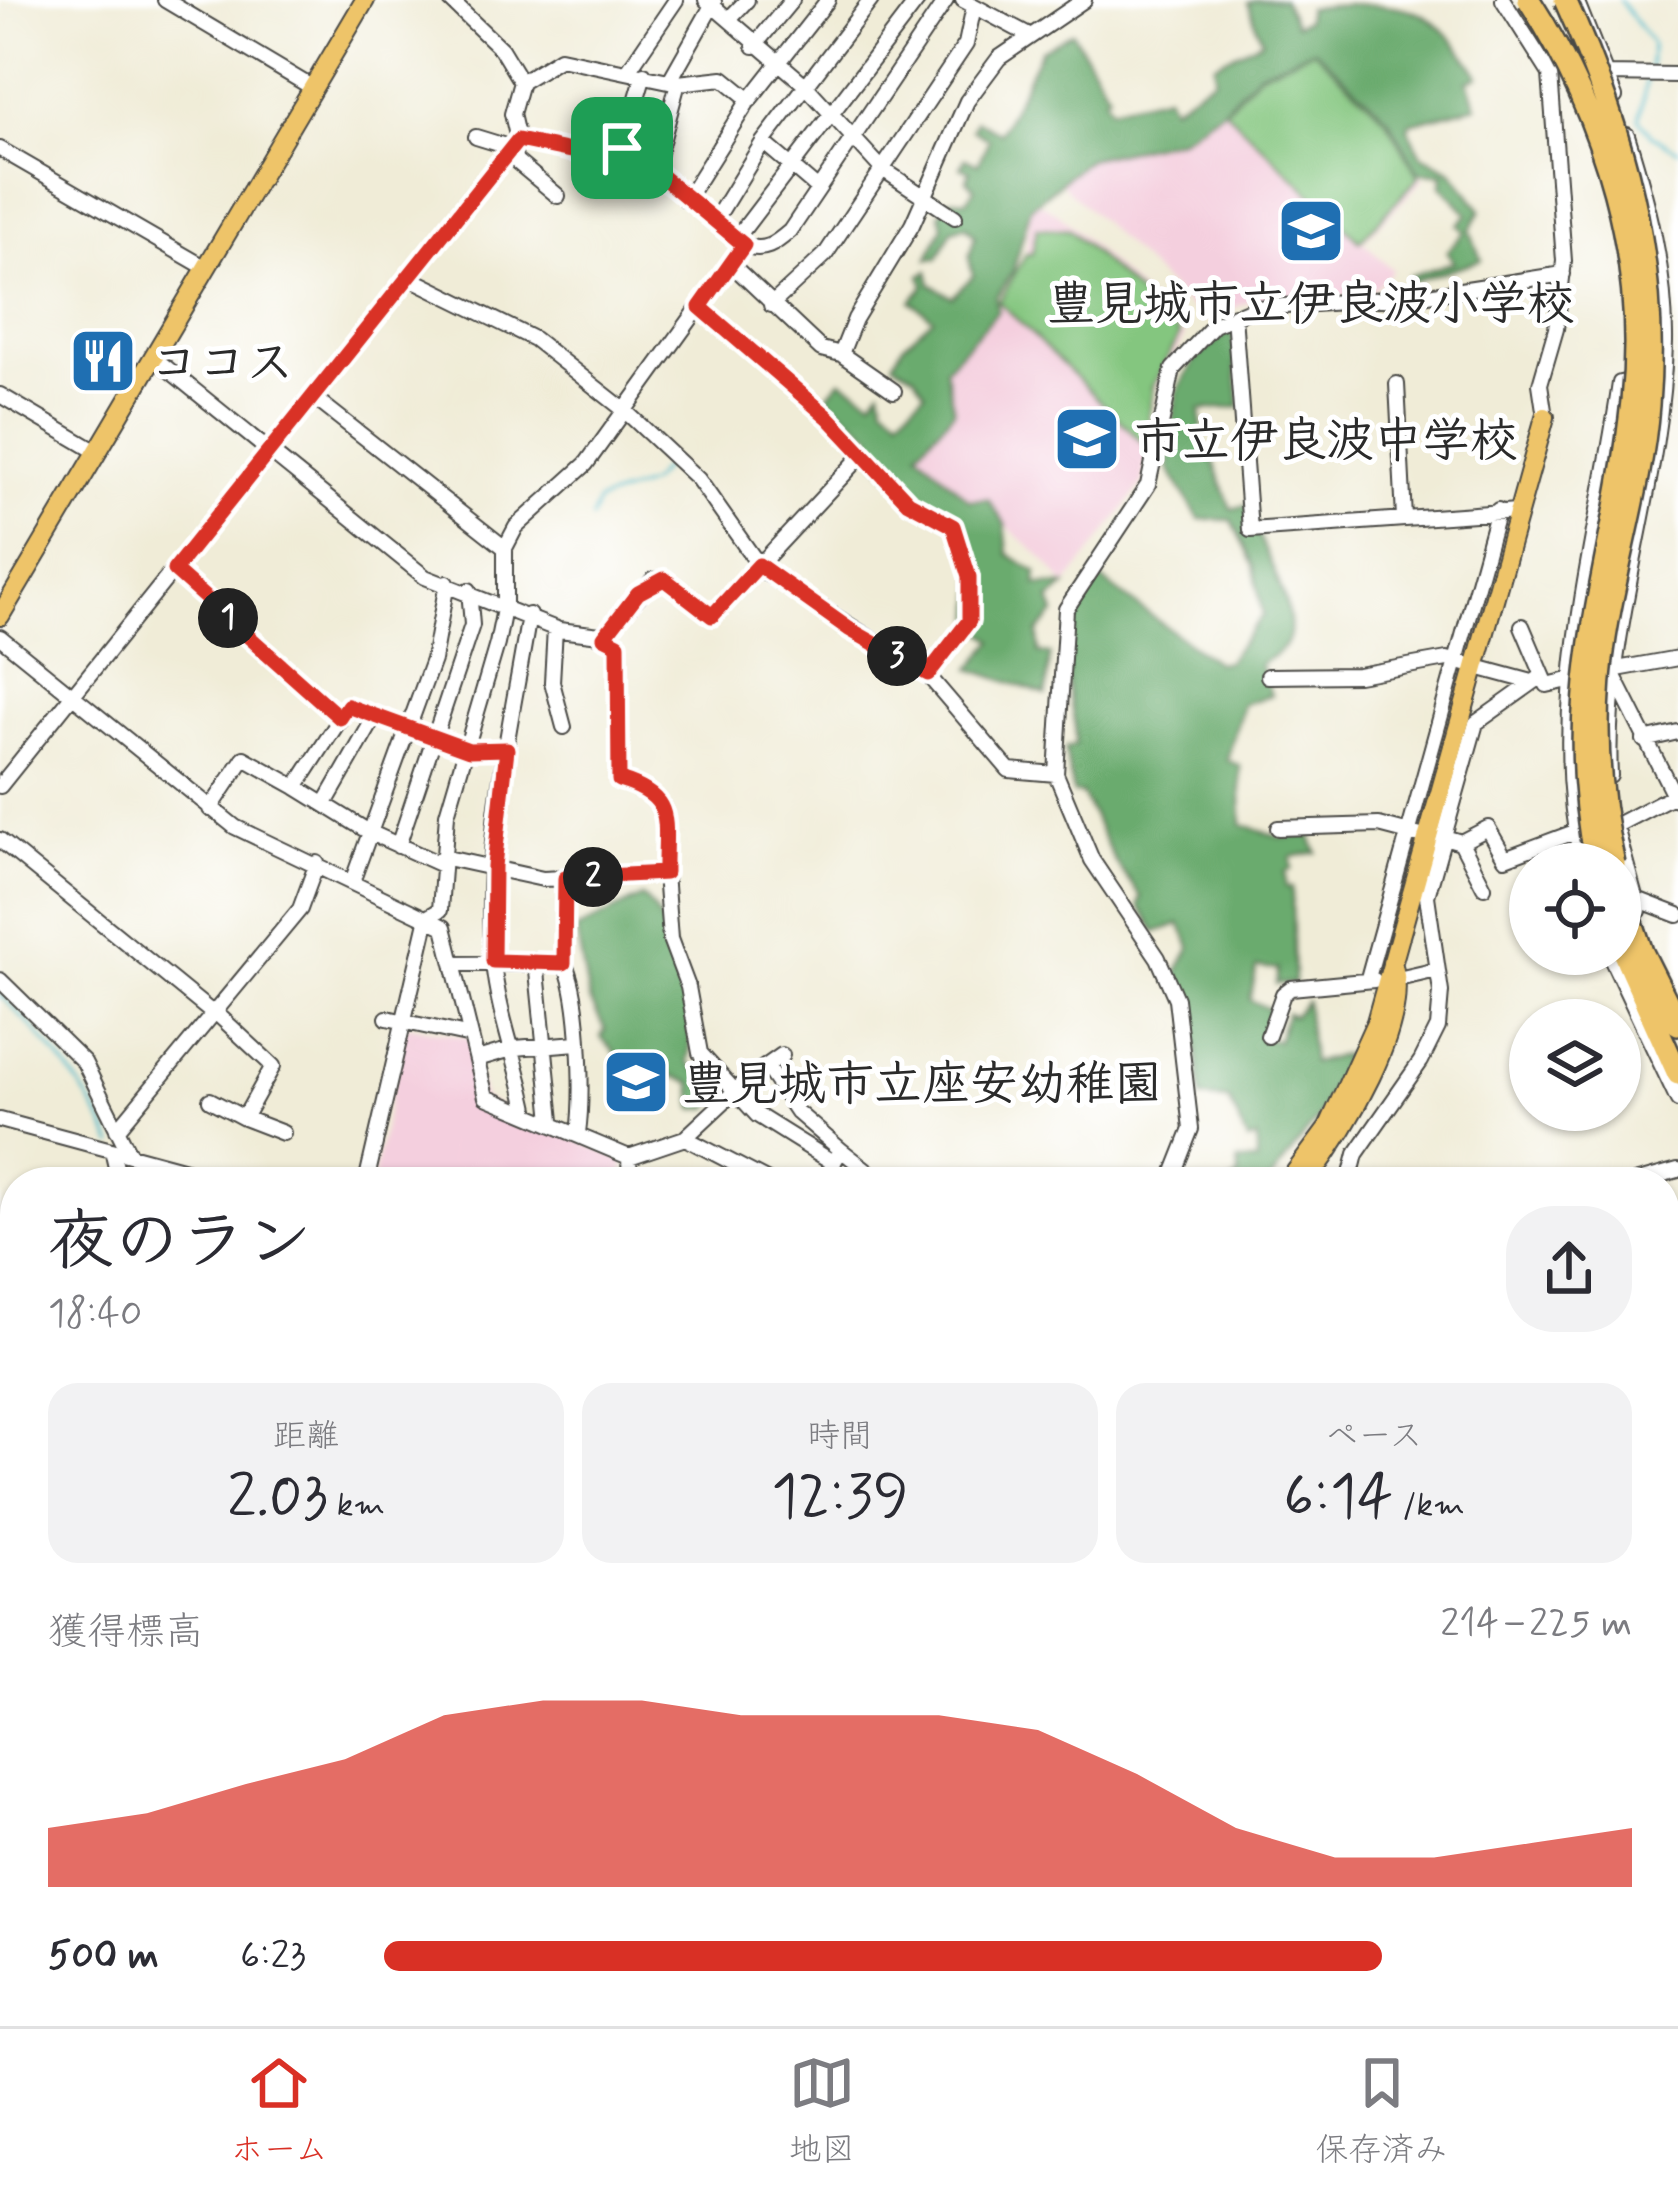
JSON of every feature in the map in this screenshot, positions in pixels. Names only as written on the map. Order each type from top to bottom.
[{"type":"highway","points":[[1529,0],[1598,108],[1625,234],[1635,338],[1632,405],[1583,669],[1582,765],[1593,843]]},
{"type":"highway","points":[[1565,0],[1643,237],[1652,341],[1639,469],[1601,669],[1599,764],[1611,843]]},
{"type":"highway","points":[[1641,948],[1678,1020]]},
{"type":"highway","points":[[1633,975],[1678,1074]]},
{"type":"main road","points":[[0,616],[365,0]]},
{"type":"main road","points":[[1298,1167],[1342,1103],[1386,976],[1428,836],[1466,662],[1507,511],[1545,417]]},
{"type":"main road","points":[[1315,1167],[1363,1091],[1388,1024],[1386,976]]},
{"type":"street","points":[[165,0],[313,88]]},
{"type":"street","points":[[450,0],[501,49],[521,82]]},
{"type":"street","points":[[622,148],[637,72],[676,0]]},
{"type":"street","points":[[728,19],[747,0]]},
{"type":"street","points":[[754,46],[792,0]]},
{"type":"street","points":[[686,200],[750,100],[828,0]]},
{"type":"street","points":[[714,222],[804,84],[871,0]]},
{"type":"street","points":[[370,1167],[428,917],[440,910],[447,814],[469,750],[505,604],[505,548],[516,526],[586,464],[733,266],[740,242],[790,164],[918,0]]},
{"type":"street","points":[[476,136],[576,152],[622,148],[740,242],[756,250],[774,246],[790,231],[946,0]]},
{"type":"street","points":[[841,354],[967,101],[999,58],[1027,34],[1084,0]]},
{"type":"street","points":[[1503,0],[1550,74],[1563,274],[1556,328],[1540,384],[1545,417]]},
{"type":"street","points":[[1576,0],[1607,74],[1654,231],[1665,338],[1653,457],[1611,669],[1610,773],[1618,843]]},
{"type":"street","points":[[654,171],[686,44],[712,2],[754,46],[804,84],[851,141],[881,168],[921,199],[955,217]]},
{"type":"street","points":[[770,305],[825,255],[966,44],[968,3],[1027,34]]},
{"type":"street","points":[[558,196],[516,160],[512,114],[521,82],[560,58],[674,81],[723,78],[750,100]]},
{"type":"street","points":[[1550,74],[1678,75]]},
{"type":"street","points":[[763,142],[817,188]]},
{"type":"street","points":[[0,786],[515,144]]},
{"type":"street","points":[[0,149],[206,268]]},
{"type":"street","points":[[733,266],[821,349],[841,354],[895,391]]},
{"type":"street","points":[[1176,1167],[1191,1129],[1176,999],[1158,958],[1092,860],[1056,774],[1066,609],[1148,485],[1174,369],[1203,334],[1234,315],[1267,307],[1415,297],[1563,274]]},
{"type":"street","points":[[408,277],[534,339],[623,410],[698,479],[759,565],[849,629],[928,674],[1010,770],[1056,774]]},
{"type":"street","points":[[700,307],[864,453],[908,502],[953,526],[962,542],[969,621],[928,674]]},
{"type":"street","points":[[1234,315],[1250,530],[1507,511]]},
{"type":"street","points":[[153,357],[425,577],[505,604],[555,628],[618,644],[619,780],[653,790],[664,805],[670,939],[688,987],[700,1053],[757,1115],[856,1167]]},
{"type":"street","points":[[1577,843],[1566,763],[1569,680],[1621,383],[1662,380]]},
{"type":"street","points":[[1396,385],[1404,518]]},
{"type":"street","points":[[0,394],[97,452]]},
{"type":"street","points":[[312,396],[505,548]]},
{"type":"street","points":[[604,637],[653,580],[664,579],[712,616],[864,453]]},
{"type":"street","points":[[174,570],[340,718]]},
{"type":"street","points":[[352,882],[433,660],[447,584]]},
{"type":"street","points":[[398,846],[472,625],[469,590]]},
{"type":"street","points":[[528,1114],[493,961],[494,866],[529,615]]},
{"type":"street","points":[[1522,626],[1537,679]]},
{"type":"street","points":[[555,628],[552,682],[564,727]]},
{"type":"street","points":[[0,637],[210,809],[263,842],[317,863],[443,927],[486,1097],[552,1120],[629,1157],[685,1138],[782,1055]]},
{"type":"street","points":[[1268,676],[1358,675],[1466,662],[1547,685],[1678,658]]},
{"type":"street","points":[[1278,829],[1379,825],[1461,842],[1488,828],[1505,858],[1574,830],[1616,829],[1676,796],[1611,669]]},
{"type":"street","points":[[1386,976],[1428,836],[1476,723],[1537,679]]},
{"type":"street","points":[[296,787],[348,706],[469,750],[507,749]]},
{"type":"street","points":[[326,802],[376,716]]},
{"type":"street","points":[[1645,740],[1678,732]]},
{"type":"street","points":[[210,809],[244,758],[326,802],[369,832],[442,861],[494,866],[543,879],[665,873]]},
{"type":"street","points":[[1353,1167],[1356,1154],[1421,1061],[1438,1028],[1437,970],[1427,896],[1428,836]]},
{"type":"street","points":[[0,840],[273,1066],[244,1118]]},
{"type":"street","points":[[1461,842],[1484,887]]},
{"type":"street","points":[[117,1130],[300,909],[317,863]]},
{"type":"street","points":[[565,878],[564,963],[577,1043],[578,1133]]},
{"type":"street","points":[[1641,898],[1678,915]]},
{"type":"street","points":[[536,961],[552,1120]]},
{"type":"street","points":[[453,964],[564,963]]},
{"type":"street","points":[[1268,1036],[1282,994],[1292,988],[1437,970]]},
{"type":"street","points":[[1619,975],[1678,1100]]},
{"type":"street","points":[[0,980],[84,1062],[117,1130],[118,1167]]},
{"type":"street","points":[[388,1018],[471,1036]]},
{"type":"street","points":[[477,1059],[515,1048],[577,1043]]},
{"type":"street","points":[[766,1066],[796,1112],[837,1156]]},
{"type":"street","points":[[209,1100],[283,1133]]},
{"type":"street","points":[[0,1120],[175,1167]]},
{"type":"street","points":[[685,1138],[741,1167]]},
{"type":"street","points":[[831,1167],[837,1156]]},
{"type":"street","points":[[629,1157],[629,1167]]},
{"type":"shaded area","points":[[1314,49],[1388,118],[1423,180],[1363,242],[1393,270],[1367,295],[1253,300],[1204,321],[1061,183],[1088,159],[1179,139],[1223,109],[1258,72]]},
{"type":"shaded area","points":[[1040,203],[1058,213],[1185,335],[1156,388],[1143,483],[1066,586],[1046,561],[994,515],[969,501],[918,451],[954,411],[945,368],[997,311],[1026,254],[1031,207]]},
{"type":"shaded area","points":[[406,1025],[469,1038],[484,1099],[624,1161],[624,1167],[375,1167]]},
{"type":"green space","points":[[1283,0],[1295,25],[1306,20],[1307,8],[1368,5],[1411,10],[1429,19],[1462,51],[1479,76],[1468,81],[1477,106],[1410,123],[1408,128],[1422,155],[1452,171],[1481,210],[1470,230],[1481,260],[1410,282],[1409,276],[1454,262],[1447,251],[1465,232],[1458,225],[1468,214],[1442,186],[1443,174],[1419,173],[1388,118],[1314,49],[1258,72],[1223,109],[1179,139],[1088,159],[1031,207],[1013,271],[996,297],[998,311],[945,368],[954,411],[918,451],[969,500],[988,499],[1005,524],[1008,554],[1037,572],[1036,585],[1066,586],[1050,600],[1055,614],[1038,632],[1039,653],[1050,654],[1046,695],[971,669],[994,641],[974,623],[975,578],[961,527],[912,499],[865,447],[873,435],[826,397],[841,380],[872,399],[881,389],[884,404],[900,416],[925,392],[914,374],[893,363],[903,345],[933,318],[911,301],[924,286],[921,275],[928,271],[931,284],[952,297],[973,276],[969,258],[975,236],[966,226],[952,230],[938,258],[928,259],[943,226],[940,214],[951,199],[967,200],[975,188],[967,180],[970,171],[961,167],[965,158],[978,164],[989,139],[972,129],[976,120],[1000,133],[1041,50],[1072,32],[1109,94],[1104,97],[1110,108],[1166,95],[1172,107],[1215,77],[1214,64],[1262,40],[1248,3]]},
{"type":"green space","points":[[1313,50],[1386,119],[1419,177],[1360,241],[1225,110],[1259,74]]},
{"type":"green space","points":[[1037,228],[1069,230],[1180,334],[1153,386],[1146,446],[999,302],[1026,254],[1032,254]]},
{"type":"green space","points":[[1232,328],[1240,407],[1200,410],[1204,449],[1210,451],[1231,509],[1247,505],[1282,591],[1289,625],[1283,647],[1260,664],[1271,695],[1243,704],[1227,760],[1240,766],[1242,825],[1282,838],[1310,835],[1317,852],[1291,857],[1292,869],[1285,872],[1286,887],[1292,888],[1294,983],[1276,984],[1278,969],[1257,967],[1250,1000],[1269,1009],[1264,1039],[1277,1041],[1286,1013],[1293,1016],[1306,1002],[1312,1063],[1346,1054],[1319,1117],[1281,1167],[1238,1167],[1238,1162],[1257,1162],[1257,1138],[1248,1141],[1229,1100],[1201,1098],[1194,1015],[1177,972],[1191,947],[1180,924],[1156,932],[1139,906],[1141,897],[1114,860],[1082,794],[1073,793],[1065,749],[1075,745],[1068,681],[1073,634],[1083,602],[1098,577],[1216,663],[1227,661],[1263,615],[1254,567],[1232,520],[1199,519],[1168,468],[1178,389],[1195,360]]},
{"type":"green space","points":[[642,897],[663,926],[680,973],[689,1023],[688,1061],[720,1097],[709,1108],[694,1109],[692,1083],[617,1055],[601,1037],[605,1029],[589,999],[576,930]]},
{"type":"waterway","points":[[1619,0],[1652,44],[1649,68]]},
{"type":"waterway","points":[[1647,78],[1639,119],[1652,136],[1678,150]]},
{"type":"waterway","points":[[591,519],[597,502],[649,484],[671,460]]},
{"type":"waterway","points":[[0,995],[64,1065],[114,1145]]},
{"type":"place","name":"豊見城市立伊良波小学校","points":[[1311,231]]},
{"type":"place","name":"ココス","points":[[103,361]]},
{"type":"place","name":"市立伊良波中学校","points":[[1087,439]]},
{"type":"place","name":"豊見城市立座安幼稚園","points":[[636,1082]]},
{"type":"route","points":[[518,140],[576,152],[622,148],[744,245],[700,307],[829,418],[908,502],[953,526],[962,542],[969,577],[969,621],[928,674],[849,629],[759,565],[712,616],[664,579],[653,580],[621,611],[604,637],[618,644],[619,780],[653,790],[664,805],[665,873],[565,878],[564,963],[493,961],[494,866],[507,749],[469,750],[348,706],[340,718],[174,570],[518,140]]}]
